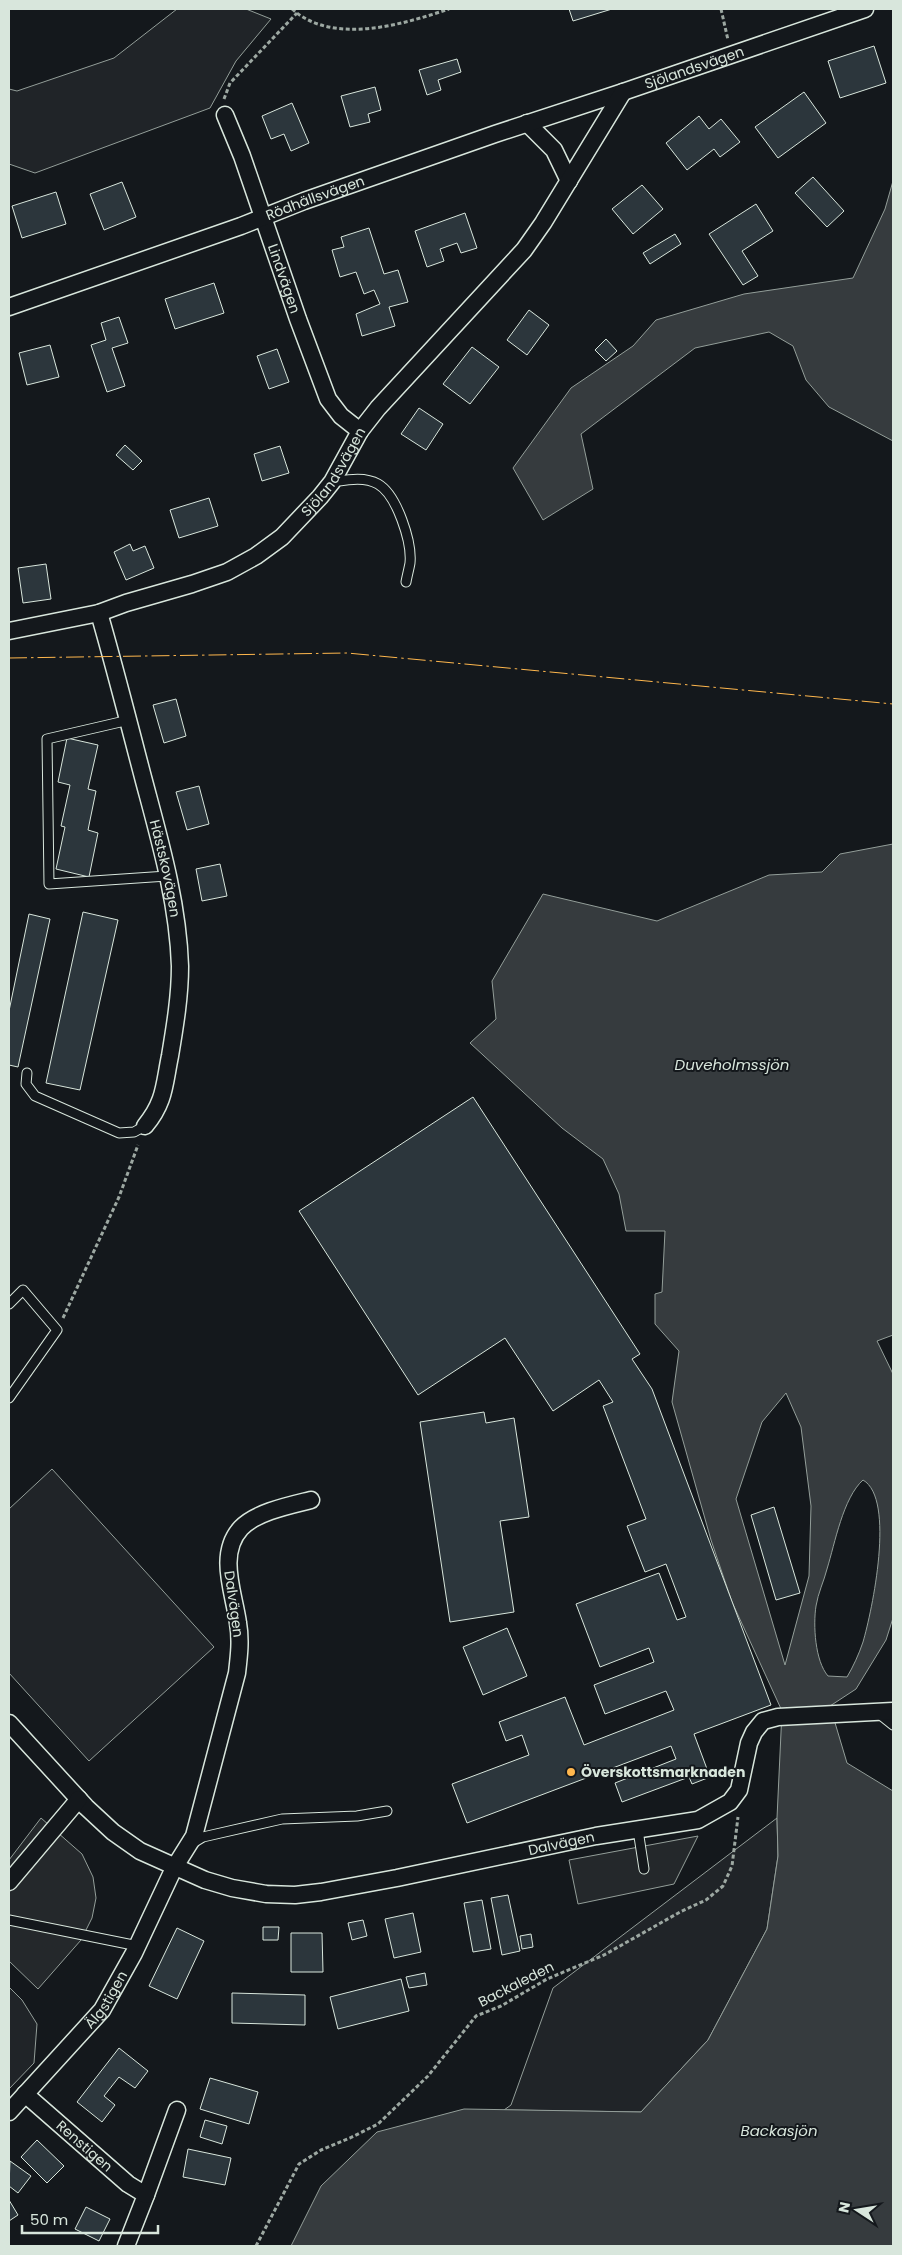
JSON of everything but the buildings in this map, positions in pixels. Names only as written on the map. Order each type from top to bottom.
[{"type":"street","name":"Sjölandsvägen","points":[[9,631],[98,612],[192,584],[226,572],[256,556],[282,537],[332,482],[360,431],[434,346],[524,250],[623,92],[866,9]]},
{"type":"street","name":"Rödhällsvägen","points":[[9,307],[527,123],[623,92]]},
{"type":"street","name":"Lindvägen","points":[[225,115],[242,156],[262,217],[328,398],[341,416],[360,431]]},
{"type":"street","points":[[527,123],[554,150],[568,181]]},
{"type":"street","name":"Hästskovägen","points":[[98,612],[129,720],[168,876],[177,925],[180,966],[179,997],[163,1093],[157,1112],[145,1126]]},
{"type":"street","name":"Dalvägen","points":[[174,1868],[188,1845],[199,1820],[237,1673],[240,1641],[229,1574],[228,1556],[232,1541],[242,1527],[256,1518],[280,1507],[311,1500]]},
{"type":"street","points":[[730,1802],[739,1790],[749,1744],[754,1732],[763,1721],[778,1717],[886,1712]]},
{"type":"street","name":"Dalvägen","points":[[9,1723],[112,1832],[140,1851],[174,1868],[205,1880],[232,1888],[266,1894],[313,1893],[397,1878],[596,1836],[698,1820],[730,1802]]},
{"type":"street","points":[[9,1882],[79,1799]]},
{"type":"street","name":"Älgstigen","points":[[9,2112],[102,2010],[138,1946],[174,1868]]},
{"type":"street","name":"Renstigen","points":[[24,2094],[128,2184],[146,2195]]},
{"type":"street","points":[[126,2246],[177,2110]]},
{"type":"lane","points":[[332,482],[357,479],[377,484],[391,497],[401,518],[409,546],[410,562],[406,582]]},
{"type":"lane","points":[[129,720],[47,739],[49,884],[168,876]]},
{"type":"lane","points":[[28,1073],[26,1084],[36,1096],[120,1133],[134,1132],[145,1126]]},
{"type":"lane","points":[[9,1304],[23,1290],[57,1330],[9,1398]]},
{"type":"lane","points":[[886,1712],[893,1725]]},
{"type":"lane","points":[[188,1845],[203,1838],[282,1820],[357,1816],[387,1811]]},
{"type":"lane","points":[[638,1830],[644,1869]]},
{"type":"lane","points":[[9,1920],[138,1946]]},
{"type":"path","points":[[292,9],[310,20],[333,27],[359,29],[401,24],[449,9]]},
{"type":"path","points":[[721,9],[731,55]]},
{"type":"path","points":[[225,115],[223,103],[225,92],[230,83],[297,13]]},
{"type":"path","points":[[57,1330],[119,1198],[145,1126]]},
{"type":"path","name":"Backaleden","points":[[256,2246],[299,2164],[321,2150],[378,2124],[428,2076],[476,2016],[501,2006],[547,1979],[604,1955],[680,1912],[706,1900],[723,1886],[732,1866],[738,1818],[730,1802]]},
{"type":"shaded area","points":[[177,9],[246,9],[271,19],[236,61],[210,108],[35,173],[9,164],[9,89],[17,91],[114,58]]},
{"type":"shaded area","points":[[52,1469],[214,1647],[89,1761],[9,1673],[9,1509]]},
{"type":"shaded area","points":[[41,1818],[82,1854],[93,1877],[96,1898],[92,1918],[81,1940],[38,1989],[9,1961],[9,1860]]},
{"type":"shaded area","points":[[777,1818],[778,1856],[767,1929],[708,2040],[641,2112],[504,2110],[511,2105],[553,1988]]},
{"type":"shaded area","points":[[698,1836],[674,1884],[578,1904],[569,1860]]},
{"type":"shaded area","points":[[9,1987],[22,2000],[37,2024],[34,2063],[9,2089]]},
{"type":"water","points":[[893,181],[893,441],[829,407],[806,380],[793,346],[769,332],[695,348],[581,434],[593,489],[543,520],[513,468],[571,388],[633,346],[656,320],[744,294],[853,278],[885,209]]},
{"type":"water","points":[[893,844],[893,1335],[877,1341],[893,1374],[893,1618],[886,1640],[856,1689],[830,1706],[847,1763],[893,1791],[893,2246],[291,2246],[321,2186],[377,2132],[464,2109],[641,2112],[708,2040],[767,1929],[778,1856],[777,1818],[782,1711],[732,1602],[711,1540],[672,1402],[679,1351],[655,1324],[655,1294],[662,1292],[665,1231],[626,1231],[619,1194],[603,1159],[562,1128],[470,1043],[496,1019],[492,981],[543,894],[657,921],[769,875],[822,872],[840,854]],"holes":[[[786,1393],[801,1427],[811,1506],[809,1576],[785,1665],[736,1499],[762,1422]],[[863,1480],[873,1491],[878,1509],[880,1531],[876,1582],[863,1642],[856,1660],[847,1677],[828,1676],[820,1661],[816,1642],[816,1606],[845,1509],[856,1488]]]},
{"type":"power","points":[[9,658],[347,653],[893,704]]},
{"type":"place","name":"Överskottsmarknaden","points":[[571,1772]]},
{"type":"water label","name":"Duveholmssjön","points":[[732,1064]]},
{"type":"water label","name":"Backasjön","points":[[779,2130]]}]
